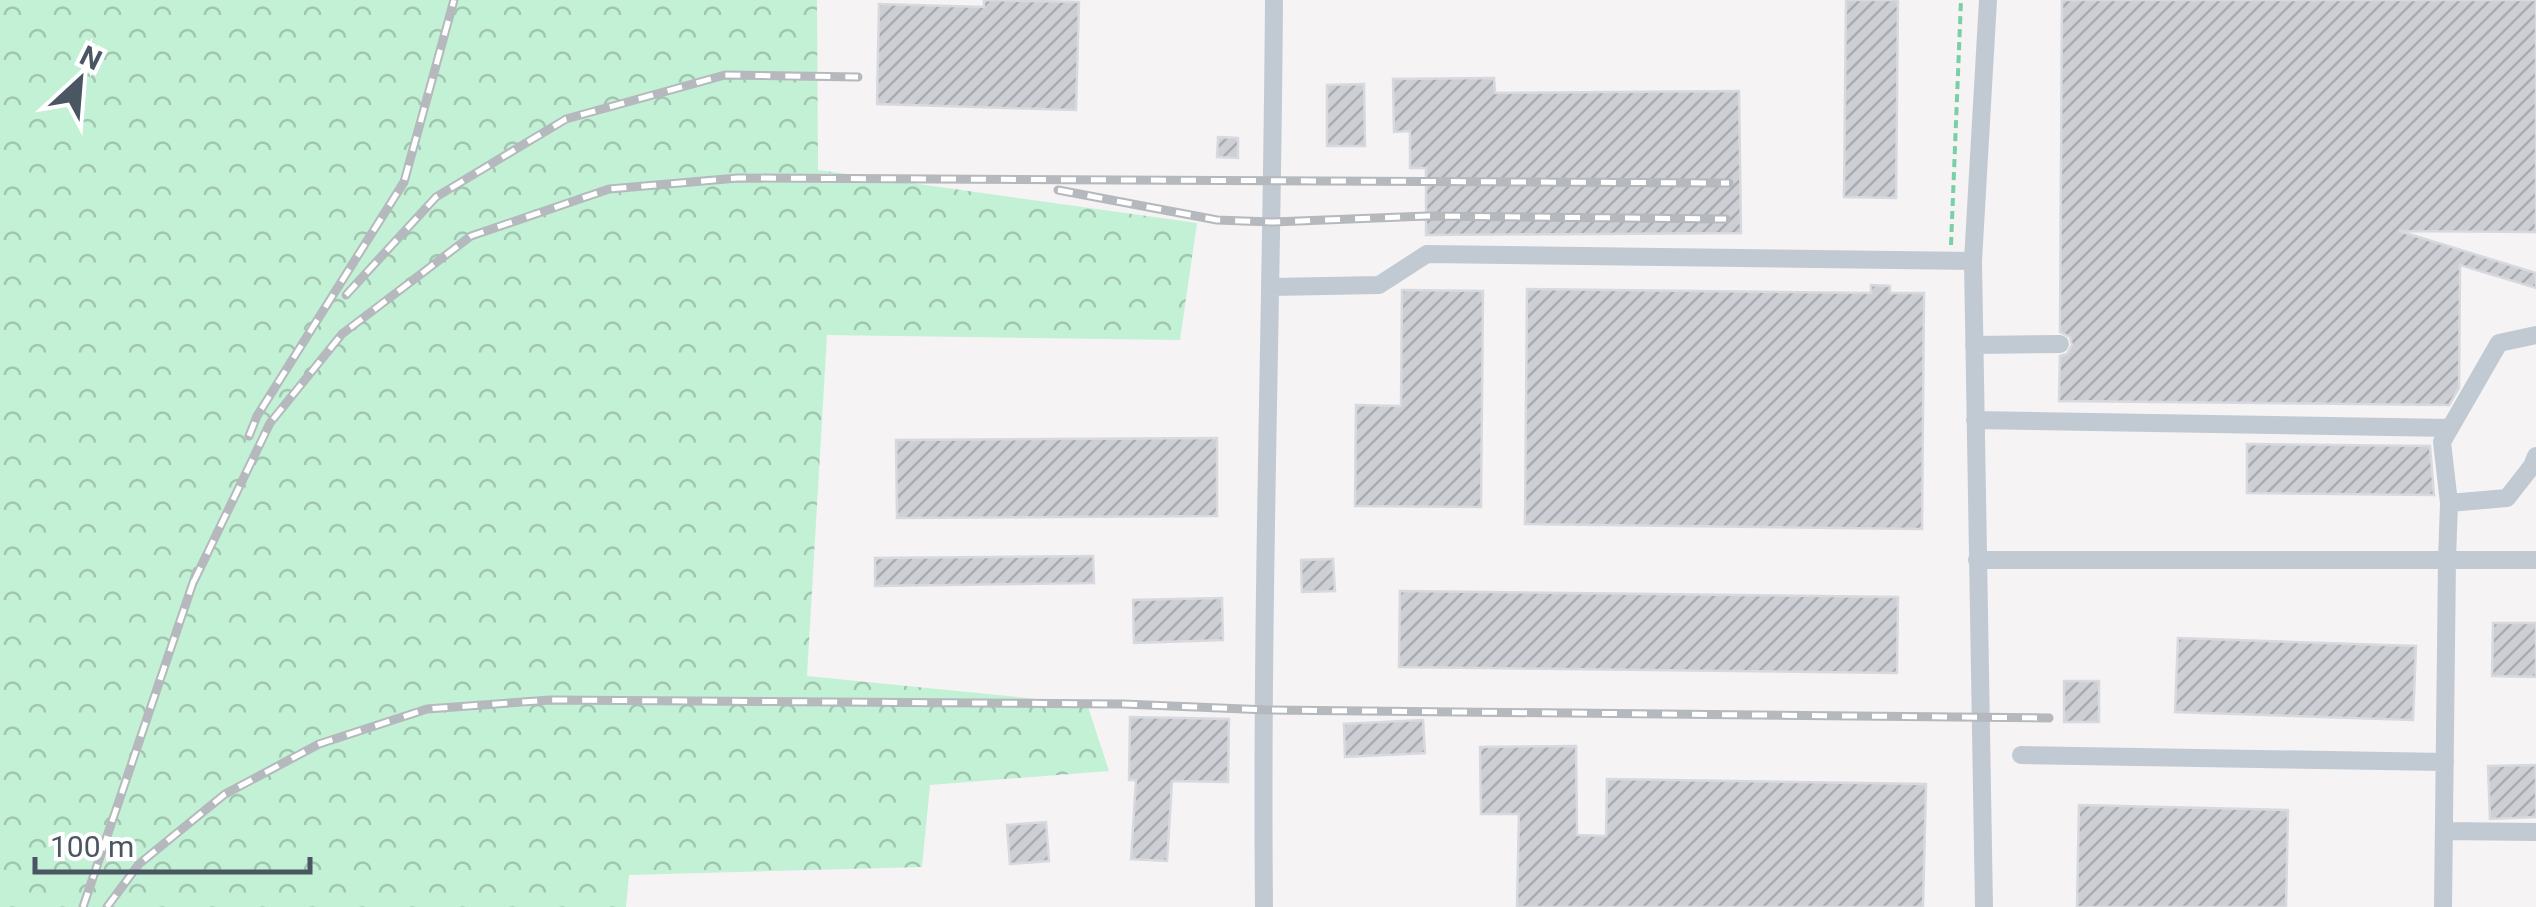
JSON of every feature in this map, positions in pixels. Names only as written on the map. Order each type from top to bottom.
[{"type":"lane","points":[[1264,907],[1262,675],[1272,288],[1274,0]]},
{"type":"lane","points":[[1984,907],[1973,260],[1988,0]]},
{"type":"lane","points":[[1272,288],[1380,285],[1427,254],[1973,260]]},
{"type":"lane","points":[[2443,907],[2449,503],[2442,442],[2499,343],[2536,335]]},
{"type":"lane","points":[[1974,345],[2060,344]]},
{"type":"lane","points":[[1975,420],[2450,428]]},
{"type":"lane","points":[[2449,503],[2506,498],[2536,456]]},
{"type":"lane","points":[[1977,560],[2536,560]]},
{"type":"lane","points":[[2020,755],[2445,762]]},
{"type":"lane","points":[[2444,831],[2536,832]]},
{"type":"path","points":[[1951,260],[1960,0]]},
{"type":"green space","points":[[0,0],[817,0],[818,170],[1197,223],[1180,340],[827,335],[807,676],[1087,704],[1109,771],[930,785],[922,867],[629,875],[626,907],[0,907]]},
{"type":"building","points":[[984,0],[1079,2],[1076,110],[877,104],[879,4],[984,7]]},
{"type":"building","points":[[1846,0],[1898,0],[1896,198],[1844,197]]},
{"type":"building","points":[[2062,0],[2536,0],[2536,232],[2399,231],[2536,273],[2536,288],[2460,265],[2459,388],[2449,405],[2059,401],[2060,356],[2067,354],[2072,345],[2070,337],[2060,332]]},
{"type":"building","points":[[1494,78],[1495,93],[1739,91],[1741,233],[1426,235],[1426,168],[1410,168],[1410,131],[1394,132],[1393,79]]},
{"type":"building","points":[[1364,84],[1365,146],[1327,146],[1327,85]]},
{"type":"building","points":[[1218,137],[1238,138],[1238,158],[1217,157]]},
{"type":"building","points":[[1871,285],[1890,286],[1890,293],[1924,293],[1922,529],[1525,524],[1527,289],[1871,293]]},
{"type":"building","points":[[1402,290],[1483,291],[1481,507],[1355,506],[1356,405],[1401,406]]},
{"type":"building","points":[[1217,438],[1217,516],[897,518],[896,440]]},
{"type":"building","points":[[2247,444],[2430,446],[2434,495],[2247,493]]},
{"type":"building","points":[[1093,556],[1094,583],[875,586],[875,558]]},
{"type":"building","points":[[1333,559],[1335,591],[1302,592],[1301,560]]},
{"type":"building","points":[[1400,591],[1898,597],[1897,673],[1399,667]]},
{"type":"building","points":[[1222,598],[1223,640],[1134,643],[1133,600]]},
{"type":"building","points":[[2493,623],[2536,623],[2536,677],[2492,676]]},
{"type":"building","points":[[2178,638],[2416,646],[2413,720],[2175,712]]},
{"type":"building","points":[[2064,681],[2099,681],[2099,722],[2064,722]]},
{"type":"building","points":[[1130,717],[1229,719],[1228,782],[1172,781],[1167,861],[1131,859],[1136,780],[1129,780]]},
{"type":"building","points":[[1423,720],[1425,753],[1345,757],[1344,724]]},
{"type":"building","points":[[1576,746],[1577,835],[1606,836],[1607,779],[1926,784],[1923,907],[1517,907],[1519,814],[1481,814],[1480,747]]},
{"type":"building","points":[[2536,765],[2536,817],[2490,819],[2488,766]]},
{"type":"building","points":[[2079,805],[2288,810],[2286,907],[2077,907]]},
{"type":"building","points":[[1046,822],[1049,861],[1010,864],[1007,825]]},
{"type":"railway","points":[[249,436],[257,416],[404,182],[454,0]]},
{"type":"railway","points":[[346,295],[436,197],[566,119],[725,75],[858,77]]},
{"type":"railway","points":[[194,581],[270,423],[342,334],[471,236],[609,189],[738,178],[1729,183]]},
{"type":"railway","points":[[1058,190],[1217,220],[1273,222],[1427,216],[1726,219]]},
{"type":"railway","points":[[83,907],[197,571]]},
{"type":"railway","points":[[107,907],[139,864],[225,794],[319,744],[427,709],[550,700],[2049,718]]}]
